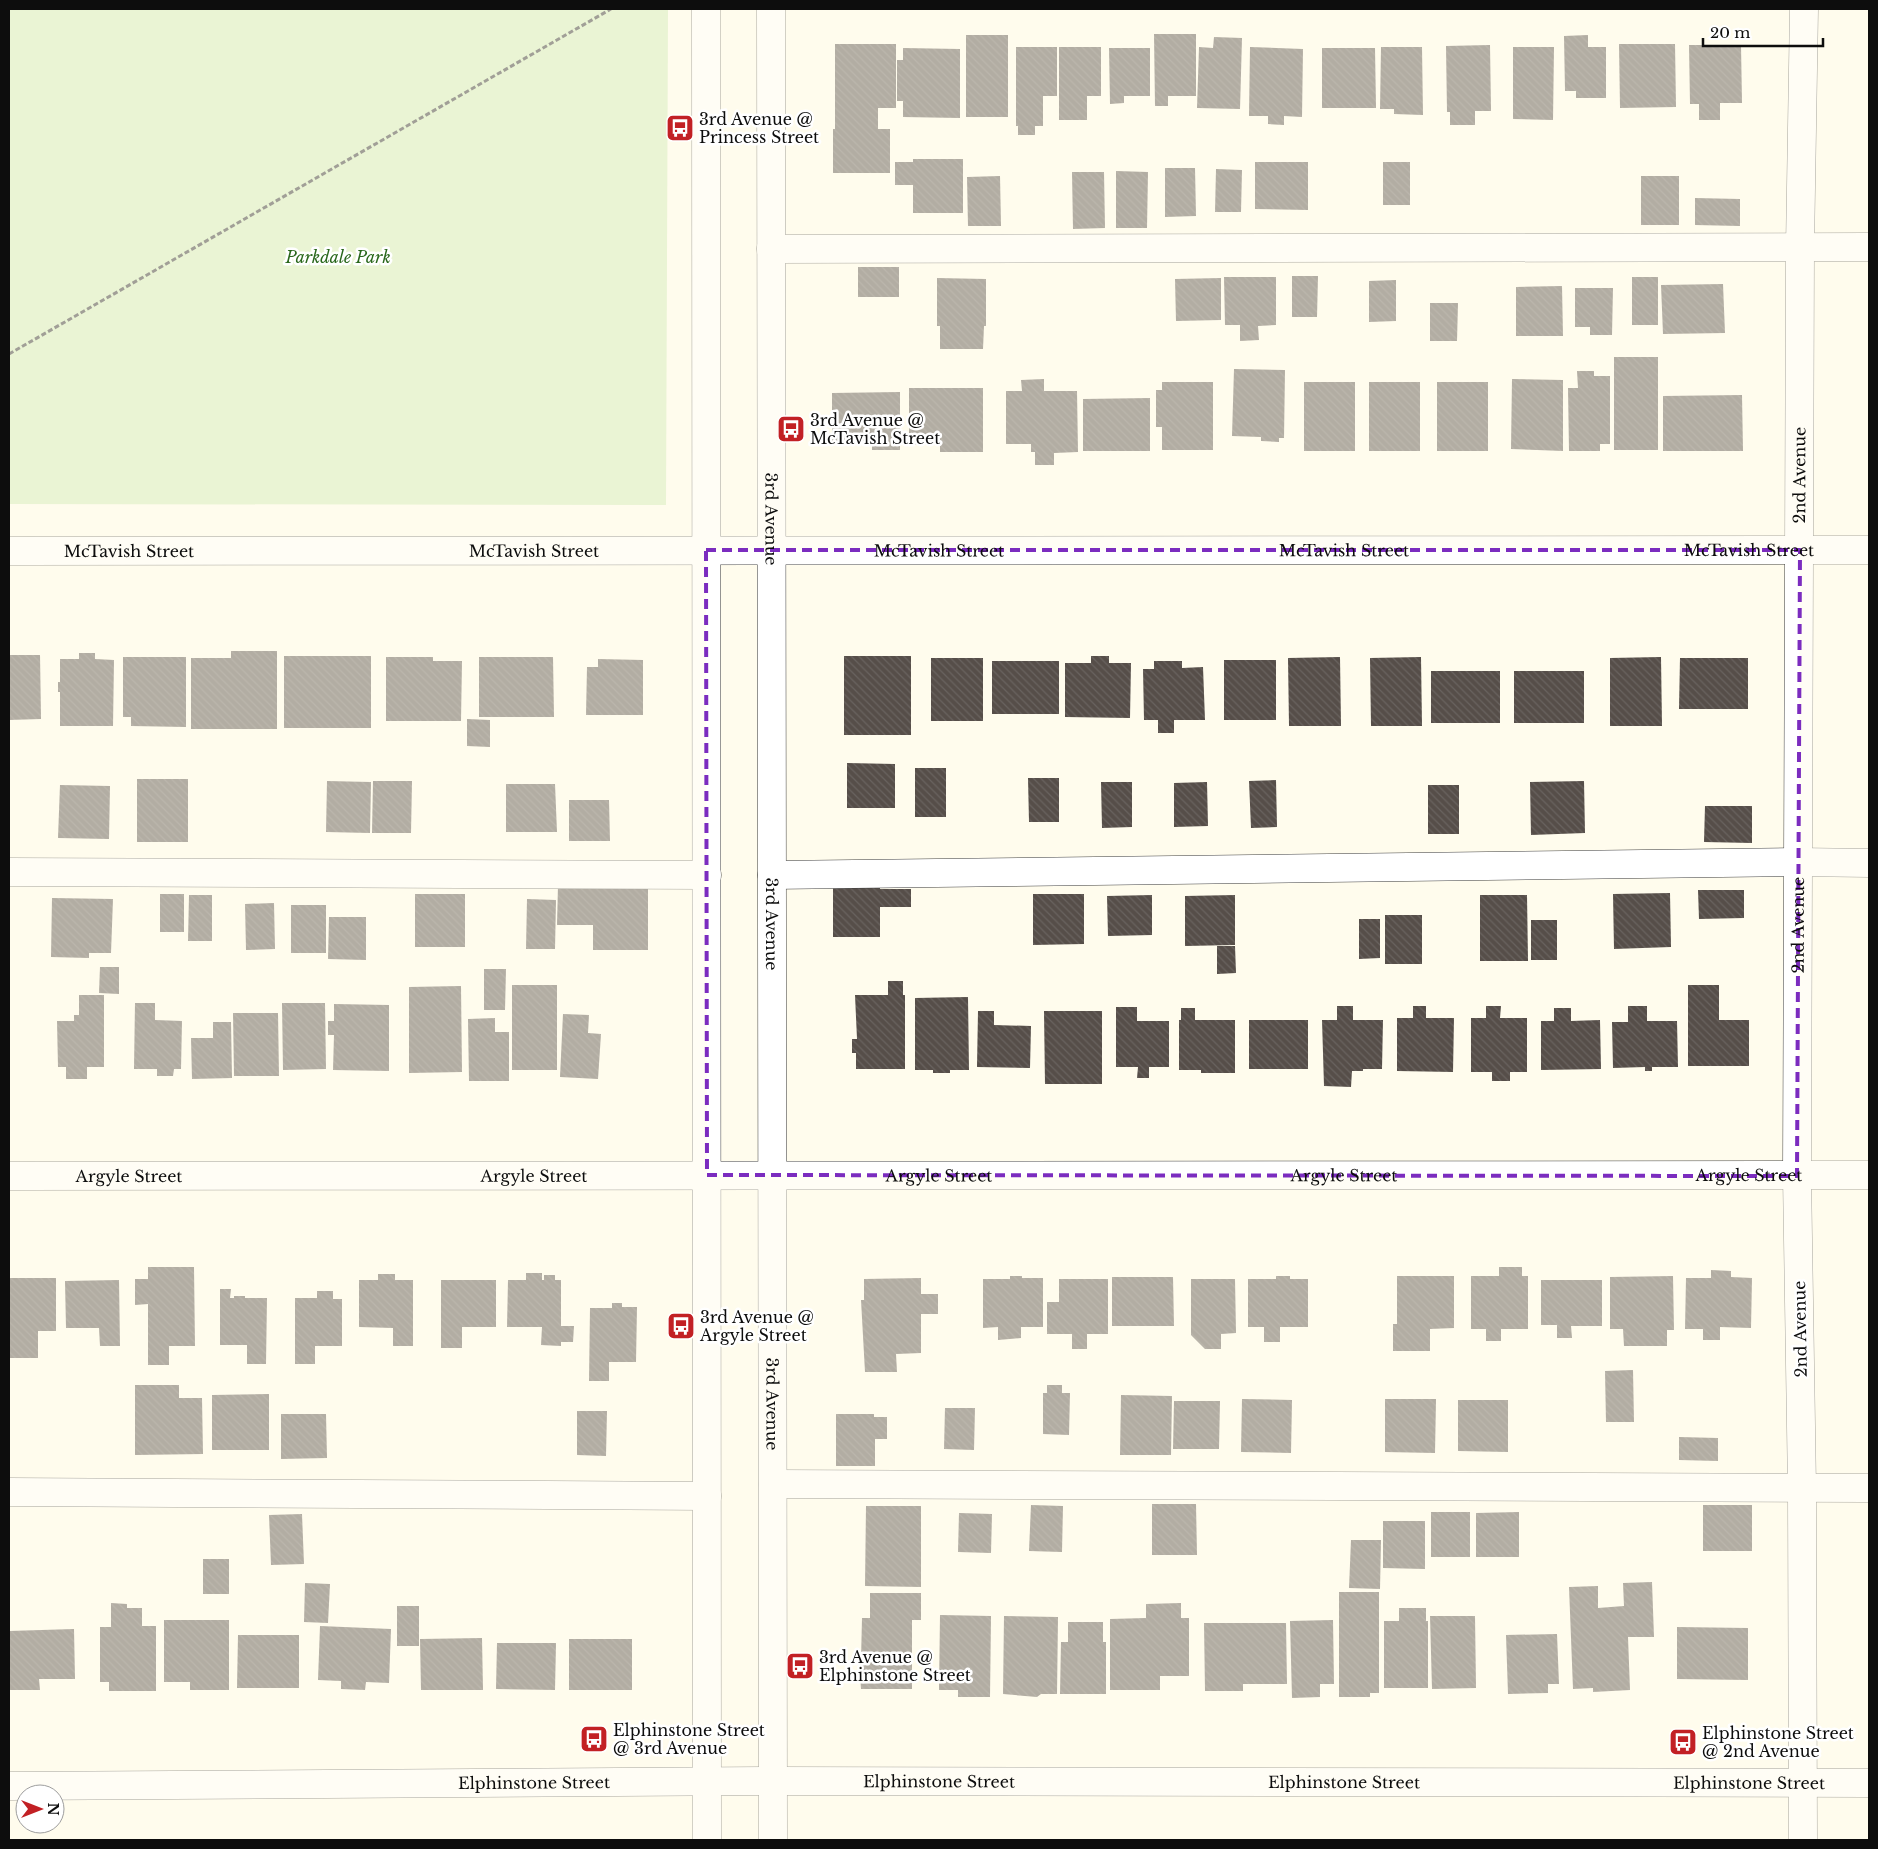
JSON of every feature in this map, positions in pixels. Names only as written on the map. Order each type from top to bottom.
[{"type":"street","points":[[706,9],[706,1840]]},
{"type":"street","name":"3rd Avenue","points":[[772,9],[773,1840]]},
{"type":"street","name":"2nd Avenue","points":[[1804,9],[1800,247],[1797,1176],[1802,1488],[1804,1840]]},
{"type":"street","points":[[772,249],[1869,247]]},
{"type":"street","name":"McTavish Street","points":[[9,551],[1869,550]]},
{"type":"street","points":[[772,875],[1798,862],[1869,863]]},
{"type":"street","points":[[9,872],[706,875]]},
{"type":"street","name":"Argyle Street","points":[[9,1176],[1869,1175]]},
{"type":"street","points":[[773,1484],[1869,1488]]},
{"type":"street","points":[[9,1492],[706,1496]]},
{"type":"street","name":"Elphinstone Street","points":[[9,1786],[773,1781],[1869,1784]]},
{"type":"path","points":[[9,354],[611,9]]},
{"type":"highlighted area","points":[[706,550],[1800,550],[1797,1176],[707,1175]]},
{"type":"green space","name":"Parkdale Park","points":[[9,9],[668,9],[666,505],[9,504]]},
{"type":"building","points":[[1154,34],[1196,34],[1196,96],[1168,96],[1168,106],[1155,106]]},
{"type":"building","points":[[966,35],[1008,35],[1008,117],[966,117]]},
{"type":"building","points":[[1588,35],[1588,47],[1606,47],[1606,98],[1576,98],[1576,91],[1565,91],[1564,36]]},
{"type":"building","points":[[1214,37],[1242,38],[1240,109],[1197,108],[1199,47],[1213,48]]},
{"type":"building","points":[[835,44],[896,44],[896,108],[878,108],[878,129],[890,129],[890,173],[833,173]]},
{"type":"building","points":[[1619,44],[1675,44],[1676,107],[1620,108]]},
{"type":"building","points":[[1490,45],[1491,111],[1475,111],[1475,125],[1450,125],[1450,112],[1447,112],[1446,46]]},
{"type":"building","points":[[1689,45],[1741,45],[1742,103],[1720,103],[1720,120],[1699,120],[1699,104],[1690,104]]},
{"type":"building","points":[[1016,47],[1057,47],[1057,96],[1043,96],[1043,126],[1035,126],[1035,135],[1018,135],[1018,126],[1016,126]]},
{"type":"building","points":[[1059,47],[1101,47],[1101,96],[1087,96],[1087,120],[1059,120]]},
{"type":"building","points":[[1250,47],[1303,49],[1302,117],[1284,116],[1284,125],[1268,124],[1268,116],[1249,116]]},
{"type":"building","points":[[1381,47],[1422,47],[1423,115],[1394,114],[1394,109],[1380,109]]},
{"type":"building","points":[[1513,47],[1554,47],[1553,120],[1513,119]]},
{"type":"building","points":[[903,48],[960,49],[960,118],[903,117],[903,101],[897,101],[897,60],[903,60]]},
{"type":"building","points":[[1109,48],[1150,48],[1150,96],[1124,96],[1124,103],[1110,104]]},
{"type":"building","points":[[1322,48],[1375,48],[1376,108],[1322,108]]},
{"type":"building","points":[[913,159],[963,159],[963,213],[913,213],[913,185],[895,185],[895,162],[913,162]]},
{"type":"building","points":[[1255,162],[1308,162],[1308,210],[1255,209]]},
{"type":"building","points":[[1383,162],[1410,162],[1410,205],[1383,205]]},
{"type":"building","points":[[1165,168],[1195,168],[1196,216],[1165,217]]},
{"type":"building","points":[[1216,169],[1242,170],[1241,212],[1215,212]]},
{"type":"building","points":[[1116,171],[1148,172],[1147,228],[1116,228]]},
{"type":"building","points":[[1072,172],[1104,172],[1105,228],[1073,229]]},
{"type":"building","points":[[1000,176],[1001,226],[968,226],[967,177]]},
{"type":"building","points":[[1641,176],[1679,176],[1679,225],[1641,225]]},
{"type":"building","points":[[1695,198],[1740,199],[1740,226],[1695,225]]},
{"type":"building","points":[[858,267],[899,267],[899,297],[858,297]]},
{"type":"building","points":[[1292,276],[1318,276],[1317,317],[1292,317]]},
{"type":"building","points":[[1224,277],[1276,277],[1276,325],[1258,326],[1259,340],[1240,341],[1240,325],[1225,325]]},
{"type":"building","points":[[1632,277],[1658,277],[1658,325],[1632,325]]},
{"type":"building","points":[[937,278],[986,279],[986,326],[984,326],[983,349],[940,349],[940,326],[937,326]]},
{"type":"building","points":[[1221,278],[1221,320],[1176,321],[1175,279]]},
{"type":"building","points":[[1396,280],[1396,321],[1369,322],[1369,281]]},
{"type":"building","points":[[1723,284],[1725,333],[1663,334],[1661,285]]},
{"type":"building","points":[[1562,286],[1563,336],[1516,336],[1516,287]]},
{"type":"building","points":[[1575,288],[1613,288],[1612,335],[1590,335],[1590,327],[1575,327]]},
{"type":"building","points":[[1430,303],[1458,303],[1457,341],[1430,341]]},
{"type":"building","points":[[1614,357],[1658,357],[1658,450],[1614,450]]},
{"type":"building","points":[[1234,369],[1285,370],[1284,438],[1279,438],[1279,442],[1261,441],[1261,437],[1232,436]]},
{"type":"building","points":[[1577,371],[1594,371],[1594,376],[1610,376],[1610,444],[1600,444],[1600,451],[1569,451],[1568,388],[1578,388]]},
{"type":"building","points":[[1044,379],[1044,391],[1077,391],[1078,452],[1054,453],[1054,465],[1035,465],[1035,452],[1031,452],[1031,444],[1006,444],[1006,391],[1022,391],[1021,380]]},
{"type":"building","points":[[1512,379],[1563,380],[1563,451],[1511,449]]},
{"type":"building","points":[[1162,382],[1213,382],[1213,450],[1162,450],[1162,427],[1156,427],[1156,390],[1162,390]]},
{"type":"building","points":[[1304,382],[1355,382],[1355,451],[1304,451]]},
{"type":"building","points":[[1369,382],[1420,382],[1420,451],[1369,451]]},
{"type":"building","points":[[1437,382],[1488,382],[1488,451],[1437,451]]},
{"type":"building","points":[[909,388],[983,388],[983,452],[940,452],[940,444],[909,445]]},
{"type":"building","points":[[900,392],[900,450],[872,450],[872,444],[832,444],[832,393]]},
{"type":"building","points":[[1742,395],[1743,451],[1663,451],[1663,396]]},
{"type":"building","points":[[1150,398],[1150,451],[1083,451],[1083,399]]},
{"type":"building","points":[[231,651],[277,651],[277,729],[191,729],[191,658],[231,658]]},
{"type":"building","points":[[79,653],[95,653],[95,659],[114,660],[113,726],[60,726],[60,692],[58,692],[58,682],[60,682],[60,659],[79,659]]},
{"type":"building","points":[[9,655],[40,655],[41,719],[9,720]]},
{"type":"building","points":[[284,656],[371,656],[371,728],[284,728]]},
{"type":"building","points":[[844,656],[911,656],[911,735],[844,735]]},
{"type":"building","points":[[1091,656],[1109,656],[1109,663],[1131,663],[1130,718],[1065,717],[1065,663],[1091,663]]},
{"type":"building","points":[[123,657],[186,657],[186,727],[131,726],[131,717],[123,717]]},
{"type":"building","points":[[386,657],[433,657],[433,661],[462,661],[461,721],[386,721]]},
{"type":"building","points":[[479,657],[553,657],[554,717],[479,717]]},
{"type":"building","points":[[1340,657],[1341,726],[1289,726],[1288,658]]},
{"type":"building","points":[[1421,657],[1422,726],[1371,726],[1370,658]]},
{"type":"building","points":[[1661,657],[1662,726],[1610,726],[1610,658]]},
{"type":"building","points":[[931,658],[983,658],[983,721],[931,721]]},
{"type":"building","points":[[1680,658],[1748,658],[1748,709],[1679,709]]},
{"type":"building","points":[[598,659],[643,660],[643,715],[586,715],[587,667],[598,667]]},
{"type":"building","points":[[1224,660],[1276,660],[1276,720],[1224,720]]},
{"type":"building","points":[[992,661],[1059,661],[1059,714],[992,714]]},
{"type":"building","points":[[1154,661],[1182,661],[1182,668],[1203,667],[1205,720],[1174,720],[1174,733],[1158,733],[1158,720],[1144,720],[1143,669],[1154,669]]},
{"type":"building","points":[[1431,671],[1500,671],[1500,723],[1431,723]]},
{"type":"building","points":[[1514,671],[1584,671],[1584,723],[1514,723]]},
{"type":"building","points":[[467,719],[490,720],[490,747],[467,746]]},
{"type":"building","points":[[847,763],[895,764],[895,808],[847,808]]},
{"type":"building","points":[[915,768],[946,768],[946,817],[915,817]]},
{"type":"building","points":[[1028,778],[1059,778],[1059,822],[1029,822]]},
{"type":"building","points":[[137,779],[188,779],[188,842],[137,842]]},
{"type":"building","points":[[1276,780],[1277,827],[1251,828],[1249,781]]},
{"type":"building","points":[[327,781],[371,782],[370,833],[326,832]]},
{"type":"building","points":[[373,781],[412,781],[411,833],[372,833]]},
{"type":"building","points":[[1584,781],[1585,833],[1531,835],[1530,782]]},
{"type":"building","points":[[1101,782],[1132,782],[1132,827],[1102,828]]},
{"type":"building","points":[[1207,782],[1208,826],[1174,827],[1174,783]]},
{"type":"building","points":[[506,784],[555,784],[557,832],[506,832]]},
{"type":"building","points":[[60,785],[110,786],[109,839],[58,838]]},
{"type":"building","points":[[1428,785],[1459,785],[1459,834],[1428,834]]},
{"type":"building","points":[[569,800],[609,800],[610,841],[569,841]]},
{"type":"building","points":[[1705,806],[1752,806],[1752,843],[1704,842]]},
{"type":"building","points":[[648,883],[648,950],[593,950],[593,925],[557,925],[558,885]]},
{"type":"building","points":[[833,886],[911,889],[911,907],[880,907],[880,937],[833,937]]},
{"type":"building","points":[[1698,890],[1744,890],[1744,918],[1699,919]]},
{"type":"building","points":[[1670,893],[1671,947],[1614,949],[1613,894]]},
{"type":"building","points":[[160,894],[184,894],[184,932],[160,932]]},
{"type":"building","points":[[415,894],[465,894],[465,947],[415,947]]},
{"type":"building","points":[[1033,894],[1084,894],[1084,944],[1033,945]]},
{"type":"building","points":[[189,895],[212,895],[212,941],[188,941]]},
{"type":"building","points":[[1152,895],[1152,935],[1108,936],[1107,896]]},
{"type":"building","points":[[1235,895],[1235,945],[1185,946],[1185,896]]},
{"type":"building","points":[[1480,895],[1527,895],[1528,961],[1480,961]]},
{"type":"building","points":[[52,898],[113,899],[111,953],[89,953],[89,958],[51,957]]},
{"type":"building","points":[[527,899],[556,900],[555,949],[526,949]]},
{"type":"building","points":[[274,903],[275,949],[246,950],[245,904]]},
{"type":"building","points":[[291,905],[326,905],[326,953],[291,953]]},
{"type":"building","points":[[1385,915],[1422,915],[1422,964],[1385,964]]},
{"type":"building","points":[[329,917],[366,917],[366,960],[328,959]]},
{"type":"building","points":[[1359,919],[1380,919],[1380,958],[1359,959]]},
{"type":"building","points":[[1531,920],[1557,920],[1557,960],[1531,960]]},
{"type":"building","points":[[1217,946],[1235,946],[1236,973],[1217,974]]},
{"type":"building","points":[[100,967],[119,967],[119,994],[99,993]]},
{"type":"building","points":[[484,969],[506,969],[505,1010],[484,1010]]},
{"type":"building","points":[[888,981],[903,981],[903,995],[905,995],[905,1069],[856,1069],[856,1053],[852,1053],[852,1039],[857,1039],[855,995],[888,995]]},
{"type":"building","points":[[512,985],[557,985],[557,1070],[512,1070]]},
{"type":"building","points":[[1688,985],[1719,985],[1719,1020],[1749,1020],[1749,1066],[1688,1066]]},
{"type":"building","points":[[461,986],[462,1072],[409,1073],[409,987]]},
{"type":"building","points":[[79,995],[104,995],[104,1067],[87,1067],[87,1079],[66,1079],[66,1067],[58,1067],[57,1021],[74,1021],[74,1015],[79,1015]]},
{"type":"building","points":[[968,997],[969,1070],[950,1070],[950,1073],[933,1073],[933,1070],[915,1070],[915,998]]},
{"type":"building","points":[[135,1003],[155,1003],[155,1020],[182,1021],[181,1069],[174,1069],[173,1076],[157,1076],[157,1069],[134,1069]]},
{"type":"building","points":[[282,1003],[325,1003],[326,1069],[283,1070]]},
{"type":"building","points":[[334,1004],[389,1005],[389,1071],[333,1070],[334,1035],[328,1035],[328,1021],[334,1021]]},
{"type":"building","points":[[1337,1006],[1353,1006],[1353,1020],[1383,1020],[1382,1069],[1352,1071],[1351,1087],[1324,1086],[1322,1020],[1337,1020]]},
{"type":"building","points":[[1413,1006],[1426,1006],[1426,1018],[1454,1018],[1453,1072],[1397,1071],[1397,1018],[1413,1018]]},
{"type":"building","points":[[1486,1006],[1501,1006],[1500,1018],[1527,1018],[1527,1072],[1510,1072],[1510,1081],[1492,1081],[1492,1072],[1471,1072],[1471,1018],[1486,1018]]},
{"type":"building","points":[[1628,1006],[1647,1006],[1647,1021],[1677,1021],[1678,1067],[1652,1067],[1652,1071],[1645,1071],[1645,1067],[1613,1068],[1612,1022],[1628,1022]]},
{"type":"building","points":[[1116,1007],[1137,1007],[1137,1021],[1169,1021],[1169,1067],[1149,1067],[1149,1078],[1137,1078],[1138,1067],[1116,1067]]},
{"type":"building","points":[[1181,1008],[1195,1008],[1195,1020],[1235,1020],[1235,1073],[1201,1073],[1201,1070],[1179,1070],[1179,1020],[1181,1020]]},
{"type":"building","points":[[1554,1008],[1571,1008],[1571,1021],[1600,1020],[1601,1069],[1541,1070],[1541,1021],[1554,1021]]},
{"type":"building","points":[[978,1011],[994,1011],[994,1025],[1031,1026],[1030,1068],[977,1067]]},
{"type":"building","points":[[1044,1011],[1102,1011],[1102,1084],[1045,1084]]},
{"type":"building","points":[[233,1013],[278,1013],[279,1076],[234,1076]]},
{"type":"building","points":[[563,1014],[589,1015],[588,1033],[601,1034],[598,1079],[560,1077]]},
{"type":"building","points":[[495,1018],[495,1032],[509,1032],[509,1081],[469,1081],[468,1019]]},
{"type":"building","points":[[1249,1020],[1308,1020],[1308,1069],[1249,1069]]},
{"type":"building","points":[[213,1022],[231,1022],[232,1078],[192,1079],[191,1038],[213,1038]]},
{"type":"building","points":[[148,1267],[194,1267],[195,1346],[169,1346],[169,1365],[148,1365],[148,1304],[135,1305],[135,1279],[148,1279]]},
{"type":"building","points":[[1499,1267],[1522,1267],[1522,1276],[1528,1276],[1528,1329],[1501,1329],[1501,1341],[1486,1341],[1486,1329],[1471,1329],[1471,1276],[1499,1276]]},
{"type":"building","points":[[1711,1270],[1731,1271],[1731,1277],[1752,1278],[1751,1328],[1720,1327],[1720,1340],[1703,1340],[1703,1329],[1685,1329],[1686,1278],[1711,1278]]},
{"type":"building","points":[[526,1273],[542,1273],[542,1280],[544,1280],[544,1275],[555,1275],[555,1280],[561,1280],[561,1326],[574,1326],[573,1342],[561,1342],[561,1346],[541,1345],[542,1327],[507,1327],[508,1280],[526,1280]]},
{"type":"building","points":[[378,1274],[395,1274],[395,1280],[413,1280],[413,1346],[393,1346],[393,1328],[359,1327],[359,1280],[378,1280]]},
{"type":"building","points":[[1010,1276],[1043,1278],[1043,1327],[1021,1327],[1021,1338],[998,1340],[998,1327],[983,1328],[983,1279],[1010,1279]]},
{"type":"building","points":[[1276,1276],[1290,1276],[1290,1279],[1308,1279],[1308,1327],[1280,1327],[1280,1342],[1264,1342],[1264,1327],[1248,1327],[1248,1279],[1276,1279]]},
{"type":"building","points":[[1397,1276],[1454,1276],[1454,1328],[1430,1329],[1430,1351],[1393,1351],[1393,1324],[1397,1324]]},
{"type":"building","points":[[1673,1276],[1674,1330],[1667,1330],[1667,1346],[1624,1346],[1623,1329],[1610,1329],[1610,1277]]},
{"type":"building","points":[[1112,1277],[1173,1277],[1174,1326],[1112,1326]]},
{"type":"building","points":[[9,1278],[56,1278],[56,1331],[38,1331],[38,1358],[9,1358]]},
{"type":"building","points":[[921,1278],[921,1294],[938,1294],[938,1314],[921,1314],[921,1353],[896,1354],[897,1372],[865,1372],[861,1300],[864,1300],[864,1279]]},
{"type":"building","points":[[1059,1279],[1108,1279],[1108,1334],[1087,1334],[1087,1349],[1072,1349],[1072,1334],[1047,1334],[1047,1302],[1059,1302]]},
{"type":"building","points":[[1191,1279],[1235,1279],[1236,1333],[1221,1334],[1221,1349],[1205,1349],[1191,1335]]},
{"type":"building","points":[[119,1280],[120,1346],[100,1346],[99,1328],[66,1328],[65,1281]]},
{"type":"building","points":[[441,1280],[496,1280],[496,1327],[462,1327],[462,1348],[441,1348]]},
{"type":"building","points":[[1541,1280],[1602,1280],[1602,1326],[1571,1326],[1572,1338],[1557,1338],[1557,1325],[1541,1325]]},
{"type":"building","points":[[220,1289],[231,1289],[230,1298],[245,1296],[245,1298],[267,1298],[266,1364],[247,1364],[247,1345],[220,1345]]},
{"type":"building","points":[[317,1291],[333,1291],[333,1299],[342,1299],[342,1346],[315,1346],[315,1364],[295,1364],[295,1298],[317,1298]]},
{"type":"building","points":[[612,1303],[622,1303],[622,1307],[637,1307],[636,1362],[609,1362],[609,1381],[589,1381],[590,1308],[612,1308]]},
{"type":"building","points":[[1633,1370],[1634,1422],[1606,1422],[1605,1371]]},
{"type":"building","points":[[135,1385],[179,1385],[179,1398],[202,1398],[203,1454],[135,1455]]},
{"type":"building","points":[[1047,1385],[1062,1385],[1062,1393],[1070,1393],[1069,1435],[1043,1434],[1043,1393],[1047,1393]]},
{"type":"building","points":[[269,1394],[269,1450],[212,1450],[212,1395]]},
{"type":"building","points":[[1121,1395],[1172,1396],[1171,1455],[1120,1455]]},
{"type":"building","points":[[1242,1399],[1292,1400],[1291,1453],[1241,1452]]},
{"type":"building","points":[[1385,1399],[1436,1399],[1435,1453],[1385,1452]]},
{"type":"building","points":[[1458,1400],[1508,1400],[1508,1452],[1458,1451]]},
{"type":"building","points":[[1174,1401],[1220,1401],[1219,1449],[1173,1449]]},
{"type":"building","points":[[945,1408],[975,1408],[974,1450],[944,1449]]},
{"type":"building","points":[[577,1411],[607,1411],[606,1456],[577,1455]]},
{"type":"building","points":[[281,1414],[326,1414],[327,1458],[281,1459]]},
{"type":"building","points":[[836,1414],[874,1414],[874,1417],[887,1417],[887,1439],[875,1439],[875,1466],[836,1466]]},
{"type":"building","points":[[1679,1437],[1718,1438],[1718,1461],[1679,1460]]},
{"type":"building","points":[[1152,1504],[1196,1504],[1197,1555],[1152,1555]]},
{"type":"building","points":[[1031,1505],[1063,1506],[1062,1552],[1029,1551]]},
{"type":"building","points":[[1703,1505],[1752,1505],[1752,1551],[1703,1551]]},
{"type":"building","points":[[866,1506],[921,1506],[921,1587],[865,1586]]},
{"type":"building","points":[[1431,1512],[1470,1512],[1470,1557],[1431,1557]]},
{"type":"building","points":[[1519,1512],[1519,1557],[1476,1557],[1476,1513]]},
{"type":"building","points":[[959,1513],[992,1514],[991,1553],[958,1552]]},
{"type":"building","points":[[302,1514],[304,1564],[271,1565],[269,1515]]},
{"type":"building","points":[[1383,1521],[1425,1521],[1425,1569],[1383,1568]]},
{"type":"building","points":[[1351,1540],[1381,1540],[1380,1589],[1349,1588]]},
{"type":"building","points":[[203,1559],[229,1559],[229,1594],[203,1594]]},
{"type":"building","points":[[1652,1582],[1654,1637],[1628,1637],[1630,1690],[1593,1692],[1593,1688],[1573,1689],[1569,1587],[1598,1586],[1598,1608],[1624,1606],[1623,1583]]},
{"type":"building","points":[[305,1583],[330,1584],[328,1623],[304,1622]]},
{"type":"building","points":[[1339,1592],[1379,1592],[1379,1693],[1370,1693],[1370,1697],[1339,1697]]},
{"type":"building","points":[[870,1593],[921,1593],[921,1620],[912,1620],[912,1689],[861,1689],[859,1660],[861,1660],[862,1618],[870,1618]]},
{"type":"building","points":[[111,1603],[127,1604],[127,1608],[142,1608],[142,1626],[156,1626],[156,1691],[109,1691],[109,1682],[100,1682],[100,1627],[111,1627]]},
{"type":"building","points":[[1181,1603],[1181,1618],[1189,1618],[1189,1676],[1160,1676],[1160,1690],[1110,1690],[1110,1619],[1146,1618],[1146,1604]]},
{"type":"building","points":[[397,1606],[419,1606],[419,1646],[397,1646]]},
{"type":"building","points":[[1399,1608],[1426,1608],[1426,1621],[1428,1621],[1428,1688],[1384,1688],[1384,1621],[1399,1621]]},
{"type":"building","points":[[940,1615],[991,1616],[990,1697],[958,1697],[958,1690],[939,1690]]},
{"type":"building","points":[[1004,1616],[1058,1617],[1057,1694],[1041,1694],[1037,1697],[1003,1694]]},
{"type":"building","points":[[1430,1616],[1475,1616],[1476,1688],[1432,1689]]},
{"type":"building","points":[[164,1620],[229,1620],[229,1690],[190,1690],[190,1682],[164,1682]]},
{"type":"building","points":[[1333,1620],[1334,1684],[1320,1684],[1320,1697],[1292,1698],[1290,1621]]},
{"type":"building","points":[[1068,1622],[1103,1622],[1103,1642],[1106,1642],[1106,1694],[1060,1694],[1061,1642],[1068,1642]]},
{"type":"building","points":[[1204,1623],[1286,1623],[1287,1684],[1243,1684],[1243,1691],[1205,1691]]},
{"type":"building","points":[[320,1626],[391,1629],[389,1683],[366,1682],[365,1690],[341,1689],[341,1681],[318,1680]]},
{"type":"building","points":[[1677,1627],[1748,1628],[1748,1680],[1677,1679]]},
{"type":"building","points":[[74,1629],[75,1679],[39,1679],[40,1690],[9,1690],[9,1631]]},
{"type":"building","points":[[1557,1634],[1559,1684],[1548,1684],[1548,1693],[1508,1694],[1506,1635]]},
{"type":"building","points":[[238,1635],[299,1635],[299,1688],[237,1688]]},
{"type":"building","points":[[482,1638],[483,1690],[421,1690],[420,1639]]},
{"type":"building","points":[[569,1639],[632,1639],[632,1690],[569,1690]]},
{"type":"building","points":[[497,1643],[556,1643],[555,1690],[496,1689]]},
{"type":"place","name":"3rd Avenue @ Princess Street","points":[[680,128]]},
{"type":"place","name":"3rd Avenue @ McTavish Street","points":[[791,429]]},
{"type":"place","name":"3rd Avenue @ Argyle Street","points":[[681,1326]]},
{"type":"place","name":"3rd Avenue @ Elphinstone Street","points":[[800,1666]]},
{"type":"place","name":"Elphinstone Street @ 3rd Avenue","points":[[594,1739]]},
{"type":"place","name":"Elphinstone Street @ 2nd Avenue","points":[[1683,1742]]}]
